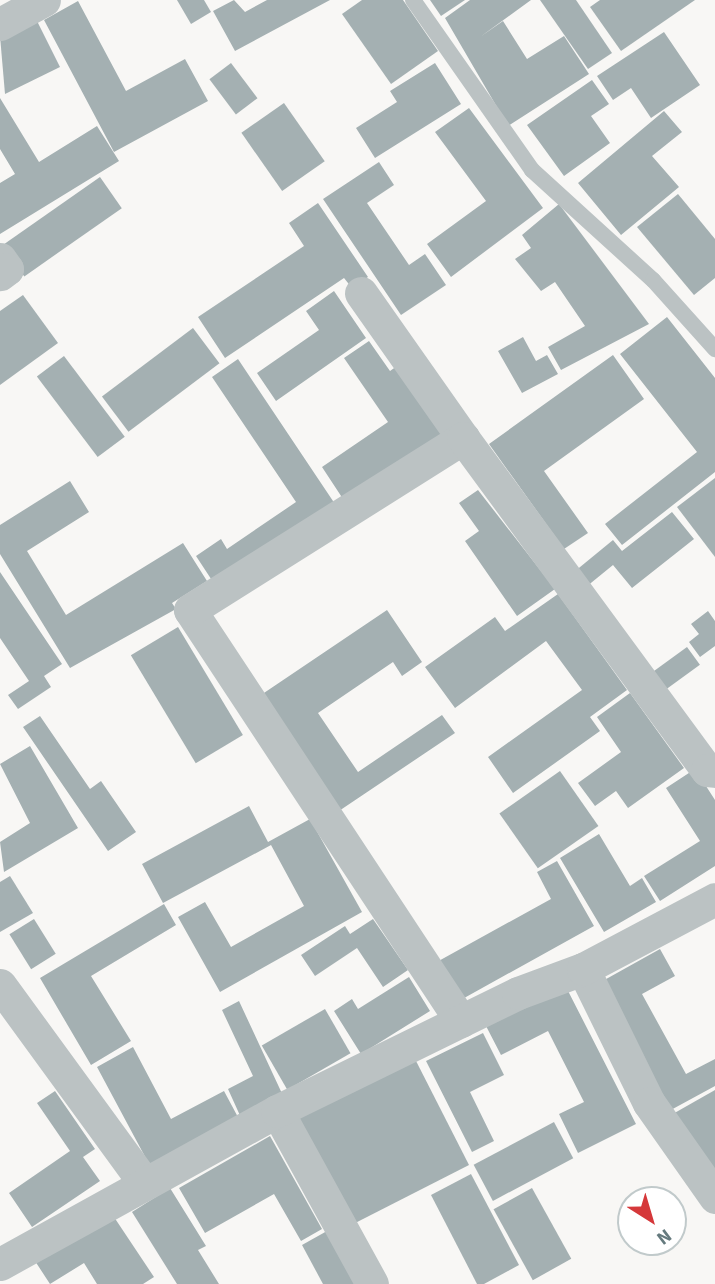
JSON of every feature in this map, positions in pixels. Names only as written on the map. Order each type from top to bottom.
[{"type":"street","points":[[0,24],[44,0]]},
{"type":"street","points":[[0,259],[7,269],[0,274]]},
{"type":"street","points":[[360,293],[707,770],[715,771]]},
{"type":"street","points":[[461,1021],[190,610],[463,438]]},
{"type":"street","points":[[0,1264],[142,1180],[277,1111],[461,1021],[583,970],[715,899]]},
{"type":"street","points":[[583,970],[649,1103],[715,1197]]},
{"type":"street","points":[[0,985],[142,1180]]},
{"type":"street","points":[[277,1111],[372,1284]]},
{"type":"lane","points":[[413,0],[532,170],[653,280],[715,349]]},
{"type":"building","points":[[177,0],[204,0],[211,12],[191,24]]},
{"type":"building","points":[[234,0],[245,12],[267,0],[330,0],[235,51],[213,11]]},
{"type":"building","points":[[362,0],[403,0],[438,51],[391,84],[342,14]]},
{"type":"building","points":[[430,0],[465,0],[441,16]]},
{"type":"building","points":[[470,0],[531,0],[480,37],[503,21],[527,59],[564,36],[589,74],[508,126],[445,18]]},
{"type":"building","points":[[540,0],[576,0],[612,53],[588,69]]},
{"type":"building","points":[[600,0],[695,0],[621,51],[590,7]]},
{"type":"building","points":[[78,1],[126,91],[185,59],[208,101],[114,152],[44,20]]},
{"type":"building","points":[[36,19],[60,67],[5,94],[0,36]]},
{"type":"building","points":[[664,32],[700,85],[651,118],[631,88],[613,100],[597,76]]},
{"type":"building","points":[[231,63],[257,98],[236,114],[209,79]]},
{"type":"building","points":[[435,63],[461,104],[375,158],[356,128],[397,102],[390,91]]},
{"type":"building","points":[[592,80],[609,104],[591,116],[610,143],[564,176],[527,125]]},
{"type":"building","points":[[0,98],[39,162],[97,126],[119,161],[0,234],[0,183],[15,174],[0,149]]},
{"type":"building","points":[[284,103],[325,161],[282,191],[241,133]]},
{"type":"building","points":[[469,108],[543,208],[451,277],[427,244],[486,201],[435,132]]},
{"type":"building","points":[[664,111],[682,132],[652,156],[679,187],[621,235],[578,183]]},
{"type":"building","points":[[379,162],[394,185],[367,203],[409,265],[425,254],[446,285],[401,315],[323,199]]},
{"type":"building","points":[[100,177],[122,208],[24,276],[3,245]]},
{"type":"building","points":[[678,194],[715,239],[715,278],[694,295],[637,227]]},
{"type":"building","points":[[318,203],[368,277],[352,288],[344,278],[225,358],[198,317],[304,246],[289,223]]},
{"type":"building","points":[[559,204],[649,324],[561,370],[548,347],[585,326],[555,282],[541,291],[515,259],[531,248],[522,235]]},
{"type":"building","points":[[334,291],[366,338],[276,401],[257,373],[319,330],[306,311]]},
{"type":"building","points":[[23,295],[58,343],[0,385],[0,311]]},
{"type":"building","points":[[667,317],[715,378],[715,472],[622,545],[605,524],[697,452],[620,354]]},
{"type":"building","points":[[193,328],[219,363],[128,432],[102,397]]},
{"type":"building","points":[[523,337],[536,361],[547,355],[558,374],[522,393],[498,351]]},
{"type":"building","points":[[369,341],[390,371],[397,366],[444,435],[345,502],[322,467],[388,422],[344,358]]},
{"type":"building","points":[[613,355],[644,399],[544,471],[588,533],[564,549],[489,444]]},
{"type":"building","points":[[64,356],[125,437],[98,457],[37,376]]},
{"type":"building","points":[[238,359],[337,507],[217,588],[196,556],[221,539],[227,549],[296,502],[212,377]]},
{"type":"building","points":[[715,478],[715,557],[677,507]]},
{"type":"building","points":[[70,481],[89,512],[27,551],[66,615],[183,543],[207,581],[172,603],[176,609],[70,668],[0,554],[0,525]]},
{"type":"building","points":[[478,490],[555,589],[517,616],[465,541],[479,531],[459,503]]},
{"type":"building","points":[[672,512],[694,539],[632,588],[613,565],[586,587],[574,572],[613,540],[622,551]]},
{"type":"building","points":[[0,572],[62,664],[44,676],[51,687],[18,709],[8,695],[29,681],[0,638]]},
{"type":"building","points":[[558,594],[627,690],[590,717],[600,731],[513,793],[488,757],[582,690],[546,641],[455,708],[425,667],[495,617],[505,631]]},
{"type":"building","points":[[387,610],[422,662],[402,676],[393,662],[318,713],[358,772],[442,715],[455,733],[333,815],[255,699]]},
{"type":"building","points":[[708,611],[715,621],[715,646],[700,657],[689,642],[699,634],[691,624]]},
{"type":"building","points":[[178,627],[243,735],[196,763],[131,655]]},
{"type":"building","points":[[687,647],[700,665],[659,695],[646,677]]},
{"type":"building","points":[[630,693],[684,768],[628,808],[616,791],[595,806],[578,783],[621,752],[597,717]]},
{"type":"building","points":[[40,716],[90,789],[101,781],[136,832],[108,851],[23,727]]},
{"type":"building","points":[[30,746],[78,828],[4,872],[0,842],[30,823],[0,764]]},
{"type":"building","points":[[695,769],[715,800],[715,866],[660,901],[644,876],[700,841],[666,788]]},
{"type":"building","points":[[560,771],[598,826],[538,868],[499,813]]},
{"type":"building","points":[[249,806],[268,842],[310,819],[362,912],[220,992],[178,917],[205,902],[231,947],[304,906],[271,845],[163,903],[142,864]]},
{"type":"building","points":[[599,834],[630,886],[642,878],[656,902],[604,932],[560,858]]},
{"type":"building","points":[[557,861],[594,926],[457,1002],[435,963],[551,899],[537,872]]},
{"type":"building","points":[[10,876],[33,913],[0,932],[0,882]]},
{"type":"building","points":[[164,904],[176,925],[91,976],[131,1041],[91,1065],[40,978]]},
{"type":"building","points":[[34,919],[56,954],[31,969],[9,934]]},
{"type":"building","points":[[373,919],[408,970],[383,987],[357,948],[315,976],[301,955],[345,926],[350,934]]},
{"type":"building","points":[[660,949],[675,976],[642,994],[686,1074],[715,1059],[715,1086],[669,1111],[599,983]]},
{"type":"building","points":[[409,977],[430,1011],[361,1054],[334,1011],[352,999],[358,1009]]},
{"type":"building","points":[[565,985],[636,1124],[578,1153],[559,1114],[584,1102],[548,1031],[501,1055],[486,1026]]},
{"type":"building","points":[[239,1001],[285,1100],[242,1120],[228,1089],[253,1076],[222,1010]]},
{"type":"building","points":[[325,1009],[350,1053],[287,1090],[262,1046]]},
{"type":"building","points":[[483,1033],[504,1075],[470,1092],[494,1141],[472,1152],[426,1061]]},
{"type":"building","points":[[133,1047],[171,1119],[224,1091],[239,1119],[150,1166],[97,1067]]},
{"type":"building","points":[[415,1059],[469,1165],[348,1227],[294,1121]]},
{"type":"building","points":[[715,1090],[715,1177],[671,1115]]},
{"type":"building","points":[[55,1091],[95,1149],[83,1157],[100,1181],[32,1227],[9,1193],[70,1151],[37,1103]]},
{"type":"building","points":[[554,1122],[573,1158],[493,1201],[474,1165]]},
{"type":"building","points":[[270,1136],[322,1229],[301,1241],[274,1194],[205,1233],[179,1188]]},
{"type":"building","points":[[471,1174],[519,1265],[484,1284],[477,1284],[431,1195]]},
{"type":"building","points":[[170,1188],[206,1246],[198,1250],[219,1284],[177,1284],[132,1212]]},
{"type":"building","points":[[532,1188],[571,1259],[533,1280],[494,1209]]},
{"type":"building","points":[[110,1211],[154,1277],[143,1284],[97,1284],[84,1263],[50,1284],[35,1261]]},
{"type":"building","points":[[327,1231],[357,1284],[323,1284],[302,1245]]}]
